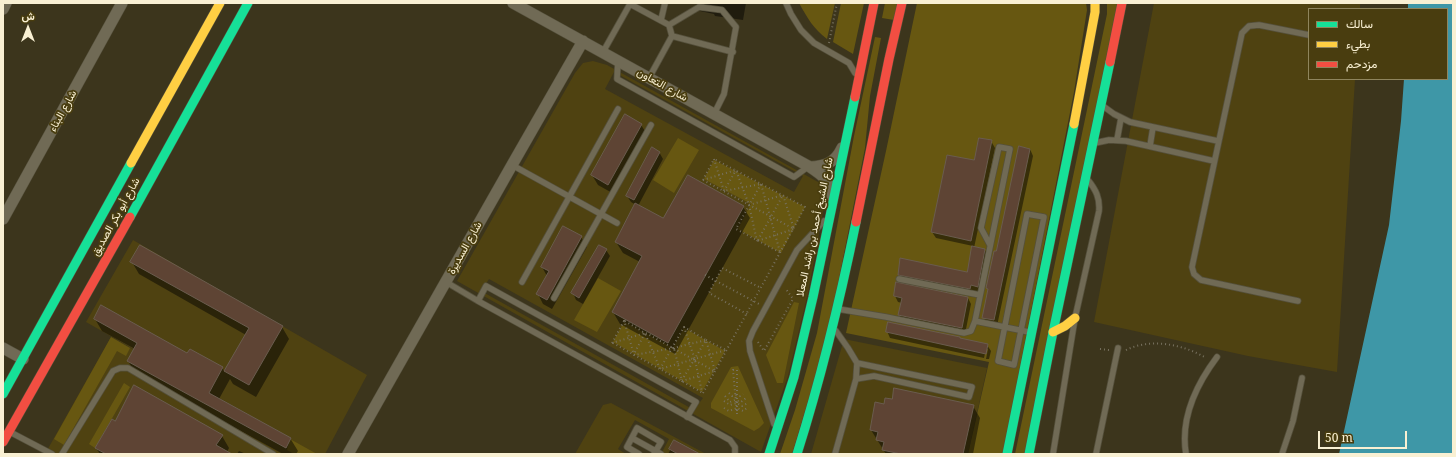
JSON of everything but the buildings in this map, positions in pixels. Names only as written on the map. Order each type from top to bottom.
[{"type":"street","points":[[3,9],[6,3]]},
{"type":"street","name":"شارع البناء","points":[[4,216],[122,3]]},
{"type":"street","name":"شارع أبو بكر الصديق","points":[[3,394],[220,3]]},
{"type":"street","name":"شارع أبو بكر الصديق","points":[[3,442],[84,300],[248,3]]},
{"type":"street","name":"شارع التعاون","points":[[513,3],[810,166],[829,182],[832,189],[831,209]]},
{"type":"street","name":"شارع الشيخ أحمد بن راشد المعلا","points":[[769,454],[794,377],[813,297],[874,3]]},
{"type":"street","points":[[797,454],[810,416],[827,355],[870,152],[888,58],[902,3]]},
{"type":"street","points":[[1007,454],[1032,333],[1086,121],[1095,3]]},
{"type":"street","points":[[1086,121],[1101,104],[1122,3]]},
{"type":"street","points":[[868,31],[875,29],[882,30],[887,38],[875,96],[870,152]]},
{"type":"street","name":"شارع السديرة","points":[[348,454],[583,41]]},
{"type":"street","points":[[1029,454],[1093,144],[1086,121]]},
{"type":"street","points":[[810,166],[824,166],[833,161],[840,154],[845,142]]},
{"type":"street","points":[[69,293],[100,237],[122,181]]},
{"type":"street","points":[[74,302],[84,300]]},
{"type":"street","points":[[1053,332],[1065,326],[1075,318]]},
{"type":"street","points":[[3,348],[23,359]]},
{"type":"lane","points":[[603,52],[630,3],[661,20],[668,25],[672,36],[649,78]]},
{"type":"lane","points":[[661,20],[665,3]]},
{"type":"lane","points":[[786,3],[801,30],[814,43],[849,63],[856,75],[858,83]]},
{"type":"lane","points":[[668,25],[699,7],[722,10],[736,27],[733,52],[724,94],[714,114]]},
{"type":"lane","points":[[1298,300],[1201,280],[1192,271],[1192,262],[1240,38],[1245,29],[1249,26],[1259,25],[1308,35]]},
{"type":"lane","points":[[672,36],[733,52]]},
{"type":"lane","points":[[618,61],[618,79],[794,177],[810,166]]},
{"type":"lane","points":[[1101,104],[1121,118],[1153,127],[1218,141]]},
{"type":"lane","points":[[522,282],[570,198],[618,109]]},
{"type":"lane","points":[[1117,140],[1121,118]]},
{"type":"lane","points":[[554,298],[602,215],[651,125]]},
{"type":"lane","points":[[1150,146],[1153,127]]},
{"type":"lane","points":[[1093,144],[1117,140],[1126,141],[1214,161]]},
{"type":"lane","points":[[837,309],[886,317],[964,333],[971,331],[980,295],[1010,149],[999,147],[981,228],[990,245]]},
{"type":"lane","points":[[512,165],[617,224]]},
{"type":"lane","points":[[1053,454],[1075,318],[1099,206],[1098,194],[1086,177]]},
{"type":"lane","points":[[776,431],[750,351],[749,341],[753,330],[797,250],[820,227],[831,209]]},
{"type":"lane","points":[[1027,214],[1044,217],[1021,331],[1014,365],[998,361],[1027,214]]},
{"type":"lane","points":[[899,279],[980,295]]},
{"type":"lane","points":[[446,282],[730,440],[735,447],[735,454]]},
{"type":"lane","points":[[478,300],[486,286],[696,402],[687,417]]},
{"type":"lane","points":[[974,321],[1032,333]]},
{"type":"lane","points":[[833,328],[857,363],[856,379],[835,454]]},
{"type":"lane","points":[[1096,454],[1118,348]]},
{"type":"lane","points":[[1186,454],[1185,427],[1189,409],[1196,390],[1206,371],[1217,357]]},
{"type":"lane","points":[[856,379],[874,376],[969,397],[972,387],[857,363]]},
{"type":"lane","points":[[62,454],[113,371],[120,368],[128,368],[273,454]]},
{"type":"lane","points":[[1282,454],[1293,421],[1302,378]]},
{"type":"lane","points":[[632,438],[657,453],[661,442],[637,428],[627,447],[639,454]]},
{"type":"lane","points":[[10,432],[52,454]]},
{"type":"path","points":[[828,44],[837,3]]},
{"type":"path","points":[[702,393],[781,253],[805,207],[714,158]]},
{"type":"path","points":[[714,158],[724,192]]},
{"type":"path","points":[[702,180],[714,158]]},
{"type":"path","points":[[702,180],[736,170]]},
{"type":"path","points":[[736,170],[749,205],[757,241]]},
{"type":"path","points":[[724,192],[736,170]]},
{"type":"path","points":[[702,180],[794,229]]},
{"type":"path","points":[[724,192],[761,184]]},
{"type":"path","points":[[761,184],[781,253]]},
{"type":"path","points":[[761,184],[736,229],[781,253]]},
{"type":"path","points":[[749,205],[783,195]]},
{"type":"path","points":[[757,241],[783,195]]},
{"type":"path","points":[[783,195],[794,229]]},
{"type":"path","points":[[757,241],[794,229]]},
{"type":"path","points":[[747,314],[709,293],[722,268],[761,288]]},
{"type":"path","points":[[705,275],[765,308]]},
{"type":"path","points":[[758,341],[764,351],[793,299],[783,285]]},
{"type":"path","points":[[624,320],[715,371]]},
{"type":"path","points":[[624,320],[634,355]]},
{"type":"path","points":[[612,342],[624,320]]},
{"type":"path","points":[[684,327],[726,350]]},
{"type":"path","points":[[684,327],[690,344],[702,393]]},
{"type":"path","points":[[660,369],[674,348],[684,327]]},
{"type":"path","points":[[612,342],[645,333]]},
{"type":"path","points":[[645,333],[660,369]]},
{"type":"path","points":[[634,355],[645,333]]},
{"type":"path","points":[[634,355],[674,348],[706,340]]},
{"type":"path","points":[[706,340],[715,371]]},
{"type":"path","points":[[682,381],[706,340]]},
{"type":"path","points":[[612,342],[702,393]]},
{"type":"path","points":[[1122,352],[1135,346],[1152,344],[1168,345],[1184,348],[1206,358],[1203,363]]},
{"type":"path","points":[[674,348],[682,381]]},
{"type":"path","points":[[660,369],[726,350]]},
{"type":"path","points":[[734,370],[737,370],[736,414],[735,395],[734,370]]},
{"type":"path","points":[[682,381],[715,371]]},
{"type":"path","points":[[729,393],[732,396],[740,396],[743,394]]},
{"type":"path","points":[[725,396],[730,402],[735,400],[741,402],[746,398]]},
{"type":"path","points":[[724,401],[730,406],[737,403],[742,406],[748,403]]},
{"type":"path","points":[[724,408],[729,411],[736,408],[743,411],[747,408]]},
{"type":"shaded area","points":[[799,3],[835,3],[827,39],[811,23]]},
{"type":"shaded area","points":[[841,3],[864,3],[853,54],[833,42]]},
{"type":"shaded area","points":[[885,3],[898,3],[894,20],[882,18]]},
{"type":"shaded area","points":[[917,3],[1086,3],[1087,10],[1074,92],[1003,454],[968,454],[989,362],[846,333]]},
{"type":"shaded area","points":[[1107,3],[1118,3],[1025,454],[1015,454],[1107,14]]},
{"type":"shaded area","points":[[1154,3],[1360,3],[1360,8],[1308,8],[1308,80],[1355,80],[1337,372],[1248,356],[1094,322]]},
{"type":"shaded area","points":[[875,37],[881,38],[870,96],[865,148],[827,339],[792,454],[780,454],[795,410],[817,333],[854,136]]},
{"type":"shaded area","points":[[593,61],[607,65],[818,182],[825,201],[808,293],[788,376],[761,452],[457,281],[575,73],[583,63]],"holes":[[[614,72],[803,176],[794,192],[605,89]],[[688,175],[744,206],[668,343],[612,312]],[[635,204],[642,256],[615,242]],[[489,279],[703,398],[694,410],[481,291]]]},
{"type":"shaded area","points":[[678,138],[699,150],[674,193],[653,180]]},
{"type":"shaded area","points":[[714,160],[805,207],[781,253],[738,229],[751,204],[704,179]]},
{"type":"shaded area","points":[[133,240],[367,375],[325,454],[45,454],[111,337],[258,420],[86,322]]},
{"type":"shaded area","points":[[598,278],[621,291],[597,332],[574,320]]},
{"type":"shaded area","points":[[794,302],[799,303],[783,383],[777,383],[766,355]]},
{"type":"shaded area","points":[[624,322],[673,348],[684,328],[725,351],[702,392],[613,342]]},
{"type":"shaded area","points":[[111,337],[130,348],[126,356],[117,351],[64,445],[54,439]]},
{"type":"shaded area","points":[[844,339],[987,368],[968,454],[811,454]]},
{"type":"shaded area","points":[[738,366],[764,423],[754,431],[711,408],[711,403],[731,367]]},
{"type":"shaded area","points":[[124,383],[130,387],[95,448],[89,444]]},
{"type":"shaded area","points":[[611,403],[706,454],[700,454],[675,440],[670,449],[678,454],[661,454],[669,439],[635,420],[618,449],[626,454],[575,454],[603,405]]},
{"type":"shaded area","points":[[290,439],[317,454],[294,454],[287,450]]},
{"type":"water","points":[[1408,3],[1453,3],[1453,454],[1339,454],[1389,225],[1401,121],[1404,80],[1448,80],[1448,8],[1408,8]]},
{"type":"traffic: fast","points":[[130,217],[248,3]]},
{"type":"traffic: fast","points":[[1029,454],[1110,62]]},
{"type":"traffic: fast","points":[[769,454],[794,377],[813,297],[855,97]]},
{"type":"traffic: fast","points":[[1007,454],[1074,124]]},
{"type":"traffic: fast","points":[[3,394],[131,163]]},
{"type":"traffic: fast","points":[[797,454],[830,339],[856,222]]},
{"type":"traffic: slow","points":[[131,163],[220,3]]},
{"type":"traffic: slow","points":[[1074,124],[1095,12],[1095,3]]},
{"type":"traffic: slow","points":[[1053,332],[1065,326],[1075,318]]},
{"type":"traffic: jam","points":[[855,97],[874,3]]},
{"type":"traffic: jam","points":[[856,222],[889,59],[902,3]]},
{"type":"traffic: jam","points":[[1110,62],[1122,3]]},
{"type":"traffic: jam","points":[[3,442],[130,217]]}]
